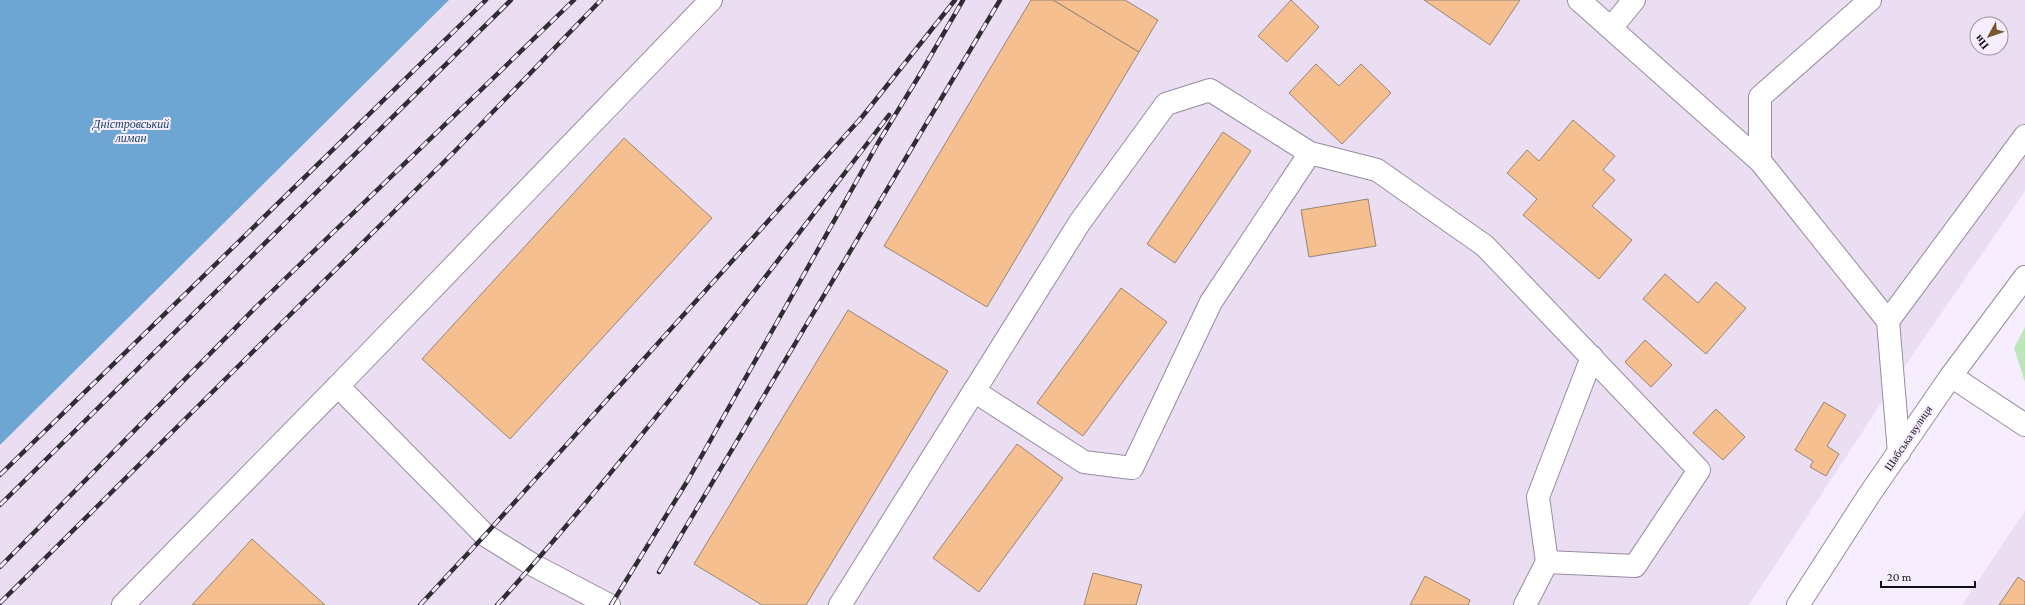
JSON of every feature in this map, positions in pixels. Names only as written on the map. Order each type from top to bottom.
[{"type":"street","points":[[123,605],[338,386],[711,0]]},
{"type":"street","points":[[1579,0],[1760,161],[1888,320],[1899,453]]},
{"type":"street","points":[[1611,28],[1634,0]]},
{"type":"street","points":[[1760,161],[1760,96],[1870,0]]},
{"type":"street","points":[[840,605],[1080,222],[1166,104],[1210,90],[1310,153],[1378,170],[1485,246],[1699,470],[1635,566],[1547,562]]},
{"type":"street","points":[[1888,320],[2025,136]]},
{"type":"street","points":[[974,391],[1084,462],[1132,468],[1211,302],[1310,153]]},
{"type":"street","name":"Шабська вулиця","points":[[1798,605],[1951,376],[2025,277]]},
{"type":"street","points":[[1525,605],[1547,562],[1538,497],[1592,358]]},
{"type":"street","points":[[1951,376],[2025,425]]},
{"type":"street","points":[[338,386],[485,535],[533,565],[609,605]]},
{"type":"shaded area","points":[[449,0],[2025,0],[2025,191],[1912,356],[1749,605],[0,605],[0,445]]},
{"type":"shaded area","points":[[2025,511],[2025,605],[1962,605]]},
{"type":"green space","points":[[2025,327],[2025,382],[2014,348]]},
{"type":"water","name":"Дністровський лиман","points":[[0,0],[449,0],[0,445]]},
{"type":"building","points":[[1031,0],[1053,0],[1139,52],[987,307],[884,246]]},
{"type":"building","points":[[1053,0],[1125,0],[1158,20],[1139,52]]},
{"type":"building","points":[[1291,0],[1319,27],[1287,62],[1258,36]]},
{"type":"building","points":[[1424,0],[1520,0],[1490,45]]},
{"type":"building","points":[[1316,64],[1339,86],[1361,64],[1391,93],[1342,144],[1289,93]]},
{"type":"building","points":[[1573,120],[1615,156],[1603,170],[1615,180],[1592,206],[1632,240],[1599,279],[1523,215],[1537,199],[1507,173],[1527,150],[1539,161]]},
{"type":"building","points":[[1223,132],[1251,151],[1175,263],[1147,244]]},
{"type":"building","points":[[624,138],[712,218],[510,439],[422,359]]},
{"type":"building","points":[[1368,199],[1376,246],[1309,257],[1301,210]]},
{"type":"building","points":[[1665,274],[1698,303],[1716,282],[1746,308],[1706,354],[1643,299]]},
{"type":"building","points":[[1121,288],[1167,322],[1083,436],[1037,403]]},
{"type":"building","points":[[848,310],[948,371],[806,605],[762,605],[694,564]]},
{"type":"building","points":[[1645,340],[1672,365],[1651,387],[1625,362]]},
{"type":"building","points":[[1824,402],[1846,415],[1827,446],[1839,454],[1826,476],[1810,467],[1813,461],[1795,450]]},
{"type":"building","points":[[1716,409],[1745,437],[1723,460],[1693,433]]},
{"type":"building","points":[[1017,444],[1063,478],[979,592],[933,558]]},
{"type":"building","points":[[252,539],[325,605],[192,605]]},
{"type":"building","points":[[1093,573],[1142,585],[1136,605],[1084,605]]},
{"type":"building","points":[[1425,576],[1470,600],[1468,605],[1410,605]]},
{"type":"building","points":[[2018,577],[2025,582],[2025,605],[1999,605]]},
{"type":"railway","points":[[0,475],[486,0]]},
{"type":"railway","points":[[0,505],[511,0]]},
{"type":"railway","points":[[0,567],[260,303],[574,0]]},
{"type":"railway","points":[[0,603],[455,151],[601,0]]},
{"type":"railway","points":[[420,605],[862,117],[955,0]]},
{"type":"railway","points":[[611,605],[688,480],[878,143],[963,0]]},
{"type":"railway","points":[[659,572],[1000,0]]},
{"type":"railway","points":[[497,605],[549,546],[649,426],[889,115]]}]
